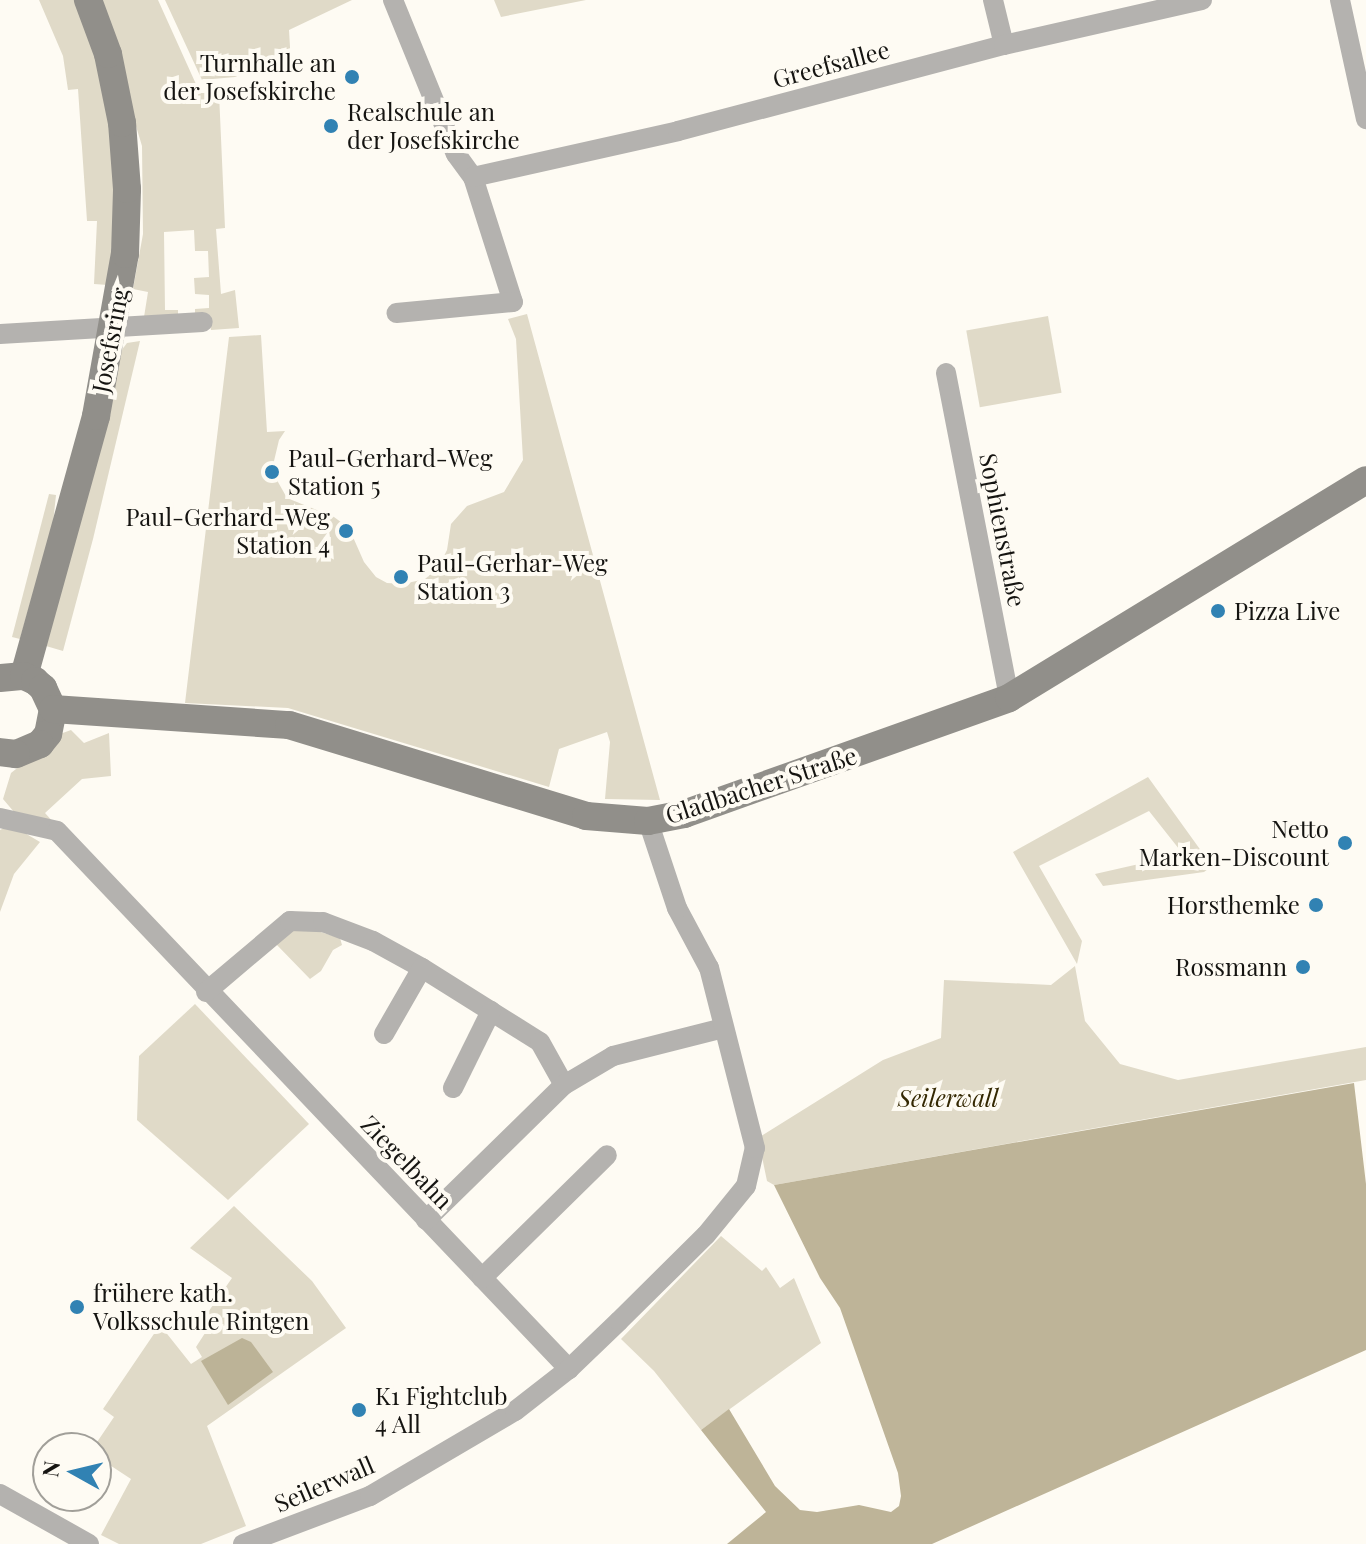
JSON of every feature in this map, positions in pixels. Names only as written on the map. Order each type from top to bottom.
[{"type":"main road","name":"Josefsring","points":[[12,677],[96,416],[125,254],[125,153],[108,54],[88,0]]},
{"type":"main road","name":"Gladbacher Straße","points":[[53,709],[289,725],[586,816],[648,821],[698,810],[1009,698],[1366,480]]},
{"type":"main road","points":[[1,757],[29,751],[40,744],[48,734],[53,709],[43,688],[12,677]]},
{"type":"street","points":[[393,0],[456,154],[473,177],[513,302],[397,313]]},
{"type":"street","points":[[993,0],[1004,45]]},
{"type":"street","name":"Greefsallee","points":[[473,177],[678,131],[1004,45],[1202,0]]},
{"type":"street","points":[[1340,0],[1366,119]]},
{"type":"street","points":[[0,334],[203,322]]},
{"type":"street","name":"Sophienstraße","points":[[946,373],[1009,698]]},
{"type":"street","name":"Ziegelbahn","points":[[0,818],[57,831],[206,992],[569,1369]]},
{"type":"street","name":"Seilerwall","points":[[243,1544],[370,1496],[515,1411],[569,1369],[706,1235],[746,1186],[755,1148],[709,968],[677,908],[648,821]]},
{"type":"street","points":[[206,992],[290,921],[323,922],[373,941],[422,968],[540,1042],[564,1085]]},
{"type":"street","points":[[384,1034],[422,968]]},
{"type":"street","points":[[453,1088],[491,1011]]},
{"type":"street","points":[[426,1220],[564,1085],[613,1056],[724,1028]]},
{"type":"street","points":[[482,1278],[607,1155]]},
{"type":"street","points":[[0,1494],[89,1544]]},
{"type":"green space","points":[[39,0],[78,0],[102,62],[119,172],[108,285],[94,284],[97,221],[87,221],[78,89],[68,90],[63,56]]},
{"type":"green space","points":[[98,0],[158,0],[200,93],[219,93],[225,228],[216,229],[221,294],[235,290],[239,328],[211,330],[209,314],[195,314],[195,309],[209,308],[209,295],[195,294],[194,278],[209,277],[208,251],[195,251],[194,230],[164,232],[165,310],[178,310],[178,315],[144,317],[148,292],[133,289],[143,234],[142,146]]},
{"type":"green space","points":[[165,0],[352,0],[289,30],[291,64],[260,66],[235,77],[202,80]]},
{"type":"green space","points":[[494,0],[586,0],[501,17]]},
{"type":"green space","points":[[527,314],[660,800],[605,799],[610,742],[607,732],[559,749],[549,787],[288,708],[185,703],[229,337],[261,335],[267,432],[285,431],[279,440],[274,461],[278,482],[287,498],[334,517],[349,528],[364,562],[376,577],[387,583],[403,584],[425,579],[438,568],[447,550],[451,524],[467,506],[504,492],[523,460],[516,339],[508,319]]},
{"type":"green space","points":[[1048,316],[1062,393],[980,407],[966,330]]},
{"type":"green space","points":[[140,341],[63,651],[46,646],[121,351],[127,343]]},
{"type":"green space","points":[[49,494],[56,495],[53,523],[20,639],[12,637]]},
{"type":"green space","points":[[71,730],[84,743],[109,733],[111,776],[82,779],[45,813],[54,823],[20,819],[3,799],[11,773],[60,734]]},
{"type":"green space","points":[[1148,777],[1212,866],[1204,872],[1103,886],[1095,874],[1183,854],[1149,811],[1039,866],[1082,941],[1077,964],[1013,852]]},
{"type":"green space","points":[[18,829],[40,842],[14,874],[0,912],[0,830]]},
{"type":"green space","points":[[314,930],[340,938],[342,945],[333,950],[321,971],[310,979],[275,943],[293,931]]},
{"type":"green space","points":[[1075,966],[1085,1021],[1120,1064],[1178,1080],[1366,1047],[1366,1080],[774,1185],[767,1181],[758,1138],[883,1060],[941,1038],[944,980],[1051,985]]},
{"type":"green space","points":[[195,1004],[309,1124],[228,1200],[137,1120],[139,1056]]},
{"type":"green space","points":[[234,1206],[312,1281],[346,1328],[207,1426],[246,1526],[201,1544],[119,1544],[101,1535],[131,1479],[112,1467],[112,1432],[104,1432],[114,1417],[103,1409],[160,1325],[191,1364],[202,1357],[196,1347],[207,1330],[199,1325],[232,1278],[190,1248]]},
{"type":"green space","points":[[721,1236],[762,1271],[766,1267],[780,1288],[794,1278],[821,1343],[701,1430],[654,1371],[621,1339]]},
{"type":"shaded area","points":[[1354,1083],[1366,1184],[1366,1350],[932,1544],[727,1544],[766,1512],[701,1430],[729,1409],[775,1486],[800,1510],[817,1512],[859,1505],[891,1512],[899,1506],[901,1496],[898,1473],[840,1308],[820,1278],[774,1185]]},
{"type":"shaded area","points":[[242,1338],[251,1342],[273,1372],[228,1405],[201,1361]]},
{"type":"place","name":"Turnhalle an der Josefskirche","points":[[352,77]]},
{"type":"place","name":"Realschule an der Josefskirche","points":[[331,126]]},
{"type":"place","name":"Paul-Gerhard-Weg Station 5","points":[[272,472]]},
{"type":"place","name":"Paul-Gerhard-Weg Station 4","points":[[346,531]]},
{"type":"place","name":"Paul-Gerhar-Weg Station 3","points":[[401,577]]},
{"type":"place","name":"Pizza Live","points":[[1218,611]]},
{"type":"place","name":"Netto Marken-Discount","points":[[1345,843]]},
{"type":"place","name":"Horsthemke","points":[[1316,905]]},
{"type":"place","name":"Rossmann","points":[[1303,967]]},
{"type":"place","name":"frühere kath. Volksschule Rintgen","points":[[77,1307]]},
{"type":"place","name":"K1 Fightclub 4 All","points":[[359,1410]]}]
